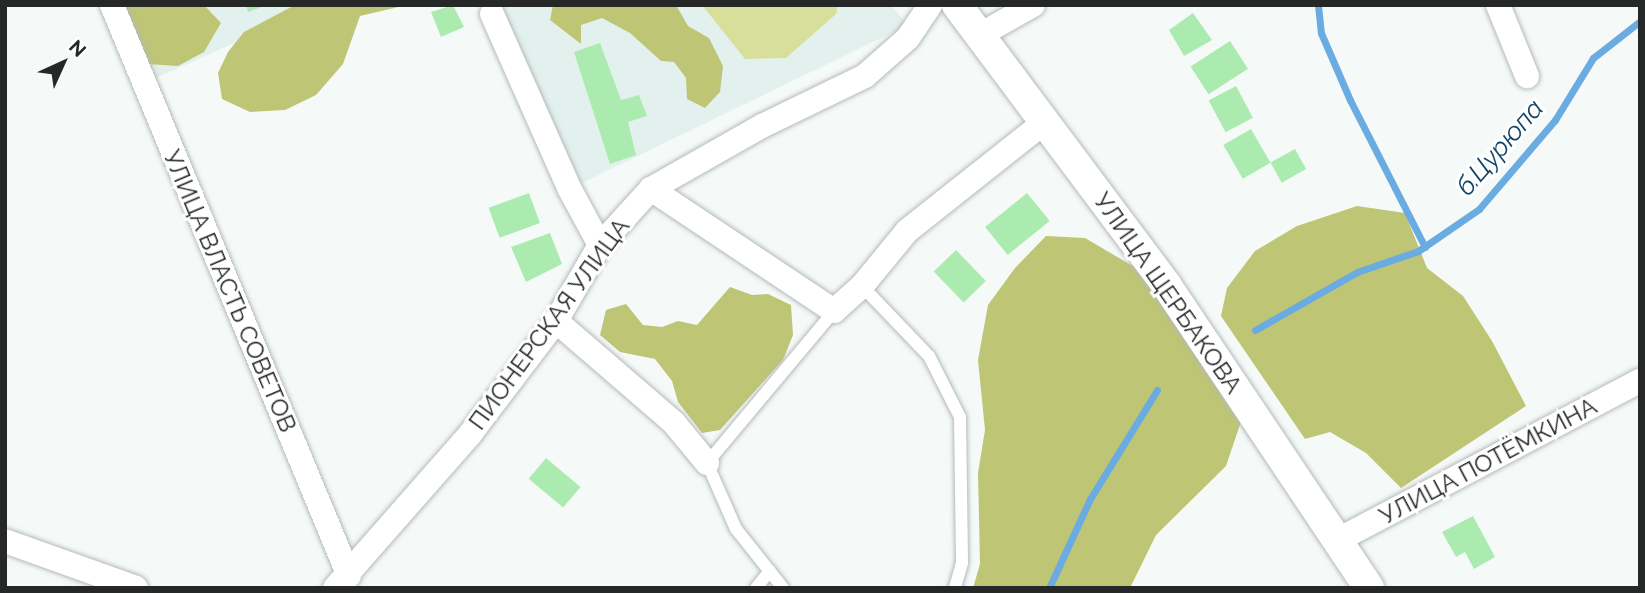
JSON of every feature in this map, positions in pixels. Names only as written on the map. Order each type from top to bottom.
[{"type":"street","name":"УЛИЦА ВЛАСТЬ СОВЕТОВ","points":[[112,5],[342,582]]},
{"type":"street","name":"ПИОНЕРСКАЯ УЛИЦА","points":[[342,582],[471,433],[556,321],[600,245],[650,188],[762,126],[866,76],[908,38],[930,5]]},
{"type":"street","name":"УЛИЦА ЩЕРБАКОВА","points":[[957,5],[1167,286],[1369,588]]},
{"type":"street","points":[[980,35],[1033,5]]},
{"type":"street","points":[[1498,5],[1527,76]]},
{"type":"street","points":[[492,14],[569,188],[600,245]]},
{"type":"street","points":[[650,188],[834,311],[862,286],[907,230],[1046,121]]},
{"type":"street","points":[[556,321],[674,423],[707,463]]},
{"type":"street","name":"УЛИЦА ПОТЁМКИНА","points":[[1336,541],[1640,381]]},
{"type":"street","points":[[5,541],[135,588]]},
{"type":"lane","points":[[862,286],[929,356],[960,417],[962,563],[955,588]]},
{"type":"lane","points":[[783,588],[736,529],[707,463],[834,311]]},
{"type":"lane","points":[[756,588],[770,571]]},
{"type":"shaded area","points":[[129,5],[320,5],[156,78]]},
{"type":"shaded area","points":[[493,5],[891,5],[908,25],[574,187]]},
{"type":"green space","points":[[121,5],[204,5],[221,23],[204,52],[178,66],[147,64]]},
{"type":"green space","points":[[295,5],[407,5],[360,16],[343,64],[316,95],[285,110],[250,112],[222,99],[218,73],[228,52],[244,32]]},
{"type":"green space","points":[[553,5],[676,5],[688,26],[709,38],[723,66],[720,92],[705,108],[687,99],[686,78],[674,62],[661,61],[630,33],[602,18],[581,25],[581,44],[550,20]]},
{"type":"green space","points":[[702,5],[838,5],[836,14],[786,58],[745,59]]},
{"type":"green space","points":[[1357,206],[1405,213],[1427,268],[1463,296],[1492,341],[1526,406],[1401,488],[1366,453],[1330,432],[1305,439],[1221,316],[1227,288],[1255,251],[1297,226]]},
{"type":"green space","points":[[1046,236],[1085,238],[1167,286],[1247,404],[1226,466],[1156,535],[1130,588],[973,588],[980,564],[978,473],[985,430],[978,360],[988,305],[1015,268]]},
{"type":"green space","points":[[730,287],[752,295],[768,294],[791,305],[793,335],[783,360],[720,430],[702,433],[678,402],[672,381],[655,359],[620,352],[600,335],[606,310],[626,304],[643,325],[662,327],[678,321],[697,325]]},
{"type":"building","points":[[246,5],[264,5],[264,6],[248,12]]},
{"type":"building","points":[[453,5],[464,27],[441,37],[431,12]]},
{"type":"building","points":[[1193,13],[1212,40],[1184,56],[1169,30]]},
{"type":"building","points":[[1230,41],[1248,69],[1209,94],[1191,67]]},
{"type":"building","points":[[600,43],[621,100],[639,95],[647,116],[628,122],[636,155],[610,164],[574,52]]},
{"type":"building","points":[[1236,86],[1253,118],[1226,132],[1209,101]]},
{"type":"building","points":[[1251,129],[1270,163],[1243,179],[1223,145]]},
{"type":"building","points":[[1295,149],[1306,169],[1282,183],[1271,163]]},
{"type":"building","points":[[529,193],[540,223],[500,238],[489,208]]},
{"type":"building","points":[[1027,193],[1050,221],[1008,255],[985,227]]},
{"type":"building","points":[[550,233],[562,264],[526,282],[511,247]]},
{"type":"building","points":[[956,250],[986,281],[964,302],[934,272]]},
{"type":"building","points":[[546,458],[580,487],[563,508],[529,479]]},
{"type":"building","points":[[1473,516],[1495,557],[1474,569],[1465,552],[1456,557],[1442,532]]},
{"type":"waterway","points":[[1318,5],[1321,33],[1350,100],[1425,247]]},
{"type":"waterway","name":"б.Цурюпа","points":[[1255,330],[1357,272],[1418,251],[1479,209],[1555,120],[1593,58],[1640,21]]},
{"type":"waterway","name":"б.Цурюпа","points":[[1049,588],[1090,499],[1157,390]]}]
